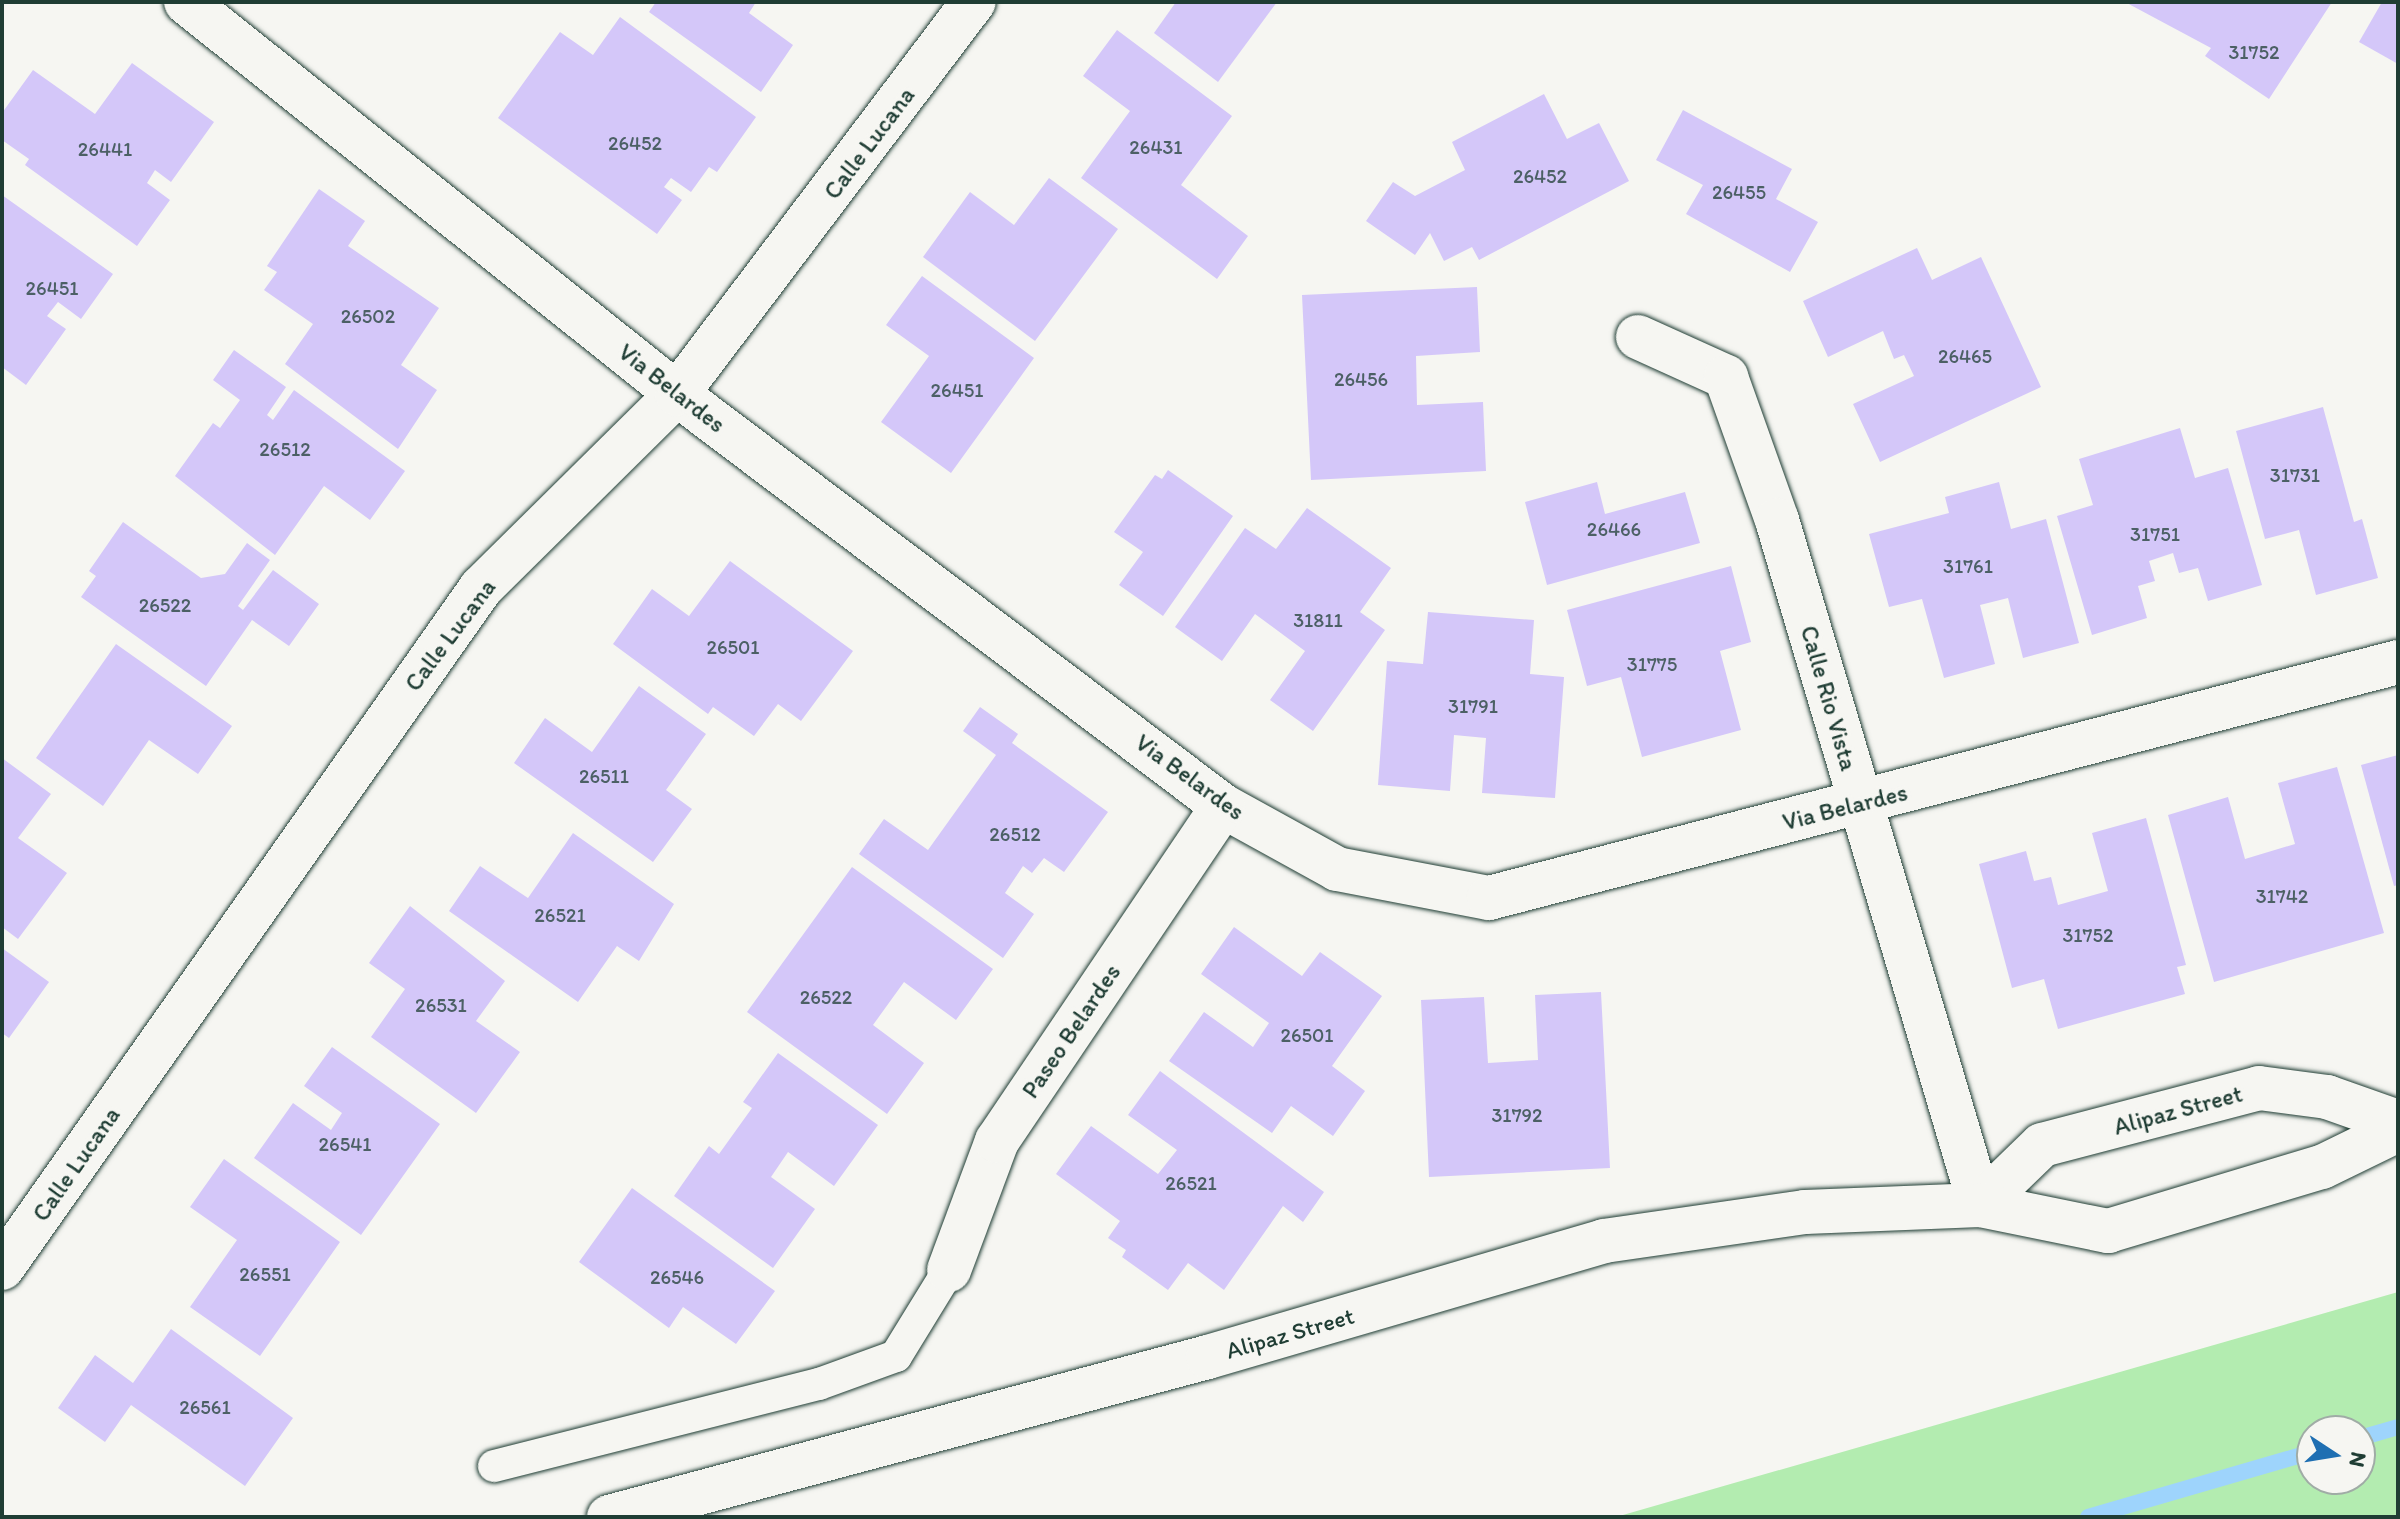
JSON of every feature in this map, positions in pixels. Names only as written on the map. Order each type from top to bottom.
[{"type":"street","name":"Via Belardes","points":[[186,2],[677,394],[1223,806],[1337,869],[1489,898],[2398,662]]},
{"type":"street","name":"Calle Lucana","points":[[2,1268],[481,588],[677,394],[974,2]]},
{"type":"street","name":"Calle Rio Vista","points":[[1638,337],[1726,377],[1777,520],[1980,1205]]},
{"type":"street","name":"Paseo Belardes","points":[[949,1270],[997,1141],[1223,806]]},
{"type":"street","name":"Alipaz Street","points":[[1980,1205],[2042,1145],[2259,1088],[2327,1097],[2398,1122]]},
{"type":"street","name":"Alipaz Street","points":[[609,1517],[1208,1357],[1604,1241],[1805,1212],[1980,1205],[2108,1231],[2322,1167],[2398,1130]]},
{"type":"lane","points":[[494,1466],[819,1384],[896,1356],[949,1270]]},
{"type":"green space","points":[[2398,1292],[2398,1517],[1616,1517]]},
{"type":"building","points":[[656,2],[756,2],[749,13],[793,45],[761,92],[649,12]]},
{"type":"building","points":[[1176,2],[1277,2],[1218,82],[1154,33]]},
{"type":"building","points":[[2125,2],[2332,2],[2269,99],[2205,56],[2211,48]]},
{"type":"building","points":[[2382,2],[2398,2],[2398,64],[2359,42]]},
{"type":"building","points":[[620,17],[756,117],[717,172],[709,167],[691,192],[671,178],[664,187],[682,200],[657,234],[498,118],[560,32],[593,55]]},
{"type":"building","points":[[1117,30],[1232,116],[1181,185],[1248,236],[1217,279],[1081,178],[1130,111],[1083,76]]},
{"type":"building","points":[[132,63],[214,122],[171,182],[155,170],[147,183],[170,200],[137,246],[25,165],[29,159],[2,140],[2,113],[33,70],[95,114]]},
{"type":"building","points":[[1544,94],[1567,139],[1599,123],[1629,181],[1479,260],[1472,247],[1444,261],[1430,233],[1415,255],[1366,221],[1393,182],[1415,196],[1465,170],[1452,142]]},
{"type":"building","points":[[1683,110],[1792,169],[1776,199],[1818,222],[1790,272],[1686,214],[1703,185],[1656,160]]},
{"type":"building","points":[[1049,178],[1118,229],[1035,341],[923,257],[970,192],[1014,225]]},
{"type":"building","points":[[319,189],[365,221],[348,246],[439,308],[401,365],[437,390],[398,449],[285,364],[313,324],[264,290],[277,272],[267,266]]},
{"type":"building","points":[[2,195],[113,274],[81,319],[58,302],[47,316],[66,329],[26,385],[2,367]]},
{"type":"building","points":[[1917,248],[1932,280],[1981,257],[2041,387],[1880,462],[1853,404],[1914,376],[1904,355],[1894,359],[1883,331],[1828,357],[1803,301]]},
{"type":"building","points":[[922,276],[1034,358],[951,473],[881,422],[929,356],[886,325]]},
{"type":"building","points":[[1477,287],[1480,352],[1416,356],[1417,405],[1483,402],[1486,471],[1311,480],[1302,295]]},
{"type":"building","points":[[234,350],[286,387],[267,415],[273,420],[294,390],[405,471],[370,520],[324,486],[275,555],[175,476],[213,423],[220,428],[240,400],[213,380]]},
{"type":"building","points":[[2323,407],[2354,522],[2362,519],[2378,578],[2316,595],[2299,530],[2265,539],[2236,431]]},
{"type":"building","points":[[2180,428],[2195,478],[2228,468],[2262,585],[2208,601],[2198,568],[2179,573],[2173,553],[2149,561],[2155,581],[2138,586],[2147,618],[2092,635],[2057,516],[2093,505],[2079,459]]},
{"type":"building","points":[[1168,470],[1233,516],[1163,616],[1119,585],[1143,552],[1114,532],[1155,475],[1162,479]]},
{"type":"building","points":[[1597,482],[1605,514],[1685,492],[1700,543],[1547,585],[1525,502]]},
{"type":"building","points":[[1999,482],[2011,529],[2046,519],[2079,643],[2023,658],[2008,598],[1980,605],[1995,664],[1944,678],[1922,599],[1889,607],[1869,534],[1949,513],[1945,497]]},
{"type":"building","points":[[1307,508],[1391,568],[1360,612],[1385,630],[1313,731],[1270,700],[1305,651],[1255,614],[1222,661],[1175,627],[1245,528],[1276,549]]},
{"type":"building","points":[[123,522],[201,578],[225,574],[247,543],[270,560],[238,606],[243,610],[273,570],[319,604],[289,646],[252,620],[206,686],[81,597],[96,576],[89,571]]},
{"type":"building","points":[[730,561],[853,651],[801,721],[778,704],[754,736],[713,707],[708,714],[613,644],[652,589],[689,616]]},
{"type":"building","points":[[1731,566],[1751,642],[1720,651],[1741,730],[1642,757],[1621,677],[1587,686],[1567,610]]},
{"type":"building","points":[[1428,612],[1534,620],[1530,674],[1564,677],[1555,798],[1482,793],[1486,738],[1454,735],[1450,791],[1378,785],[1387,661],[1423,664]]},
{"type":"building","points":[[116,644],[232,726],[198,774],[149,740],[103,806],[36,758]]},
{"type":"building","points":[[639,686],[706,734],[666,790],[692,809],[653,862],[514,763],[545,718],[592,752]]},
{"type":"building","points":[[980,707],[1018,734],[1012,743],[1108,812],[1064,872],[1044,858],[1032,873],[1023,866],[1005,893],[1034,914],[1003,958],[859,854],[884,819],[928,850],[996,755],[963,731]]},
{"type":"building","points":[[2398,755],[2398,885],[2394,886],[2361,765]]},
{"type":"building","points":[[2,758],[51,794],[18,838],[67,873],[18,939],[2,927]]},
{"type":"building","points":[[2337,767],[2384,933],[2214,982],[2168,815],[2228,797],[2245,859],[2295,844],[2278,783]]},
{"type":"building","points":[[2146,818],[2186,965],[2177,967],[2185,994],[2058,1029],[2044,979],[2012,988],[1979,864],[2026,851],[2034,881],[2051,877],[2058,905],[2108,891],[2092,833]]},
{"type":"building","points":[[573,833],[674,904],[639,961],[617,946],[578,1002],[449,911],[480,866],[528,898]]},
{"type":"building","points":[[852,867],[993,969],[956,1020],[904,982],[873,1025],[924,1063],[887,1114],[747,1012]]},
{"type":"building","points":[[410,906],[505,981],[476,1021],[520,1052],[476,1113],[371,1037],[405,989],[369,963]]},
{"type":"building","points":[[1234,927],[1302,976],[1320,952],[1382,996],[1332,1066],[1365,1091],[1333,1136],[1291,1106],[1272,1133],[1169,1061],[1204,1012],[1253,1047],[1269,1023],[1201,974]]},
{"type":"building","points":[[2,948],[49,982],[9,1038],[2,1033]]},
{"type":"building","points":[[1601,992],[1610,1168],[1429,1177],[1421,1000],[1484,997],[1488,1063],[1538,1060],[1535,995]]},
{"type":"building","points":[[332,1047],[440,1124],[361,1235],[254,1158],[293,1103],[331,1130],[342,1113],[304,1086]]},
{"type":"building","points":[[778,1053],[878,1125],[834,1186],[788,1152],[771,1177],[815,1209],[773,1268],[674,1196],[709,1146],[719,1154],[752,1108],[743,1102]]},
{"type":"building","points":[[1160,1071],[1324,1192],[1303,1222],[1283,1206],[1224,1290],[1188,1263],[1168,1290],[1122,1257],[1126,1250],[1108,1238],[1120,1221],[1056,1174],[1091,1126],[1158,1174],[1177,1150],[1128,1115]]},
{"type":"building","points":[[224,1159],[340,1242],[260,1356],[190,1307],[237,1240],[190,1207]]},
{"type":"building","points":[[632,1188],[775,1291],[736,1344],[683,1307],[669,1328],[579,1262]]},
{"type":"building","points":[[171,1329],[293,1418],[245,1486],[131,1405],[105,1442],[58,1408],[95,1355],[133,1383]]},
{"type":"waterway","points":[[2376,1433],[2398,1427]]},
{"type":"waterway","points":[[2088,1517],[2296,1457]]}]
